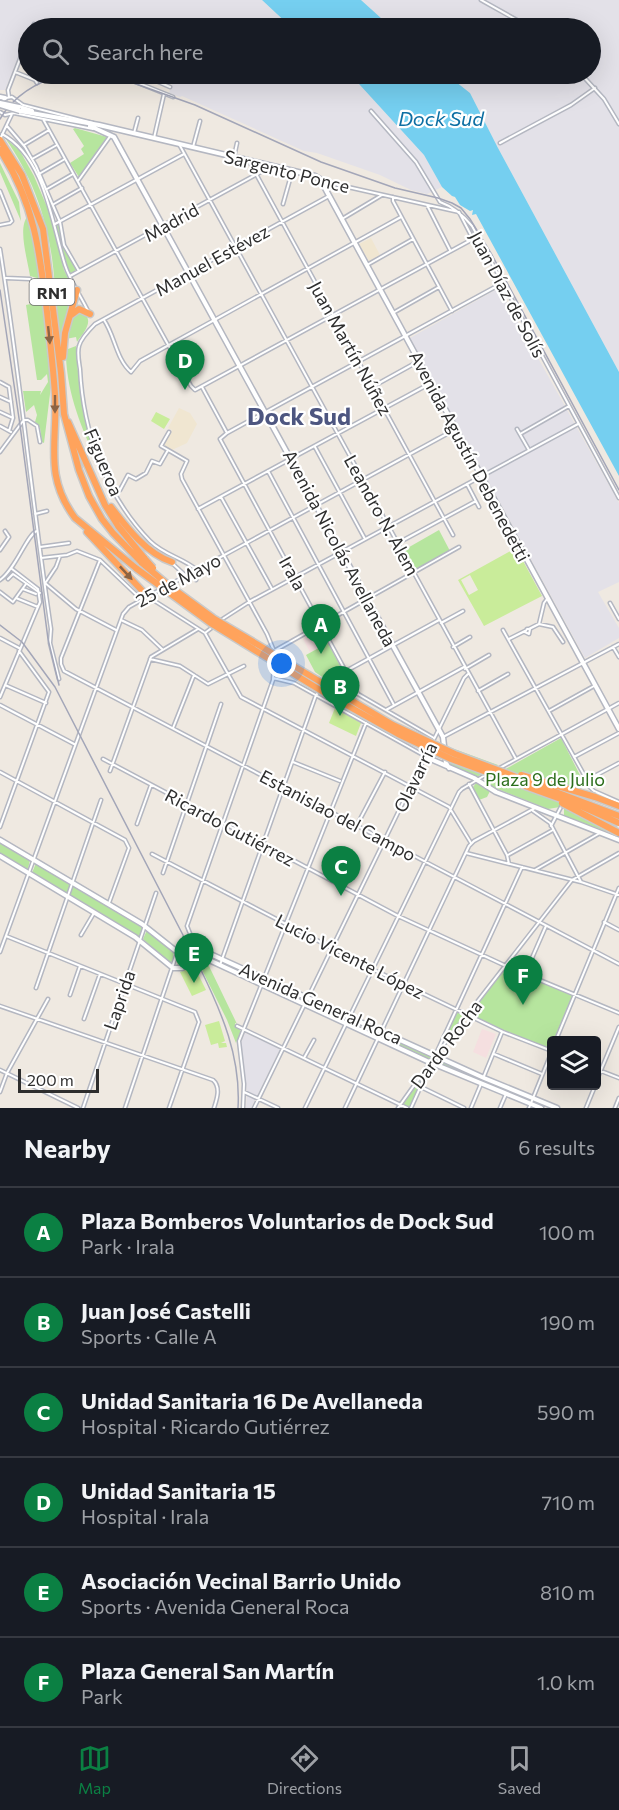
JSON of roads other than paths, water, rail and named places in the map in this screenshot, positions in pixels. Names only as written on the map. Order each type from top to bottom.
[{"type":"highway","name":"RN1","points":[[1,138],[22,175],[47,252],[64,414],[75,459],[89,496],[113,533],[168,585],[213,618],[393,725],[454,754],[619,814]]},
{"type":"highway","name":"RN1","points":[[0,150],[35,214],[53,375],[54,467],[60,491],[75,518],[137,569],[212,624],[363,715],[432,750],[583,807],[619,823]]},
{"type":"highway","points":[[61,373],[64,339],[77,290]]},
{"type":"highway","points":[[70,315],[79,309],[85,310],[90,315]]},
{"type":"highway","points":[[64,414],[99,491],[118,526],[144,561],[211,613],[363,704],[434,741],[575,794],[619,814]]},
{"type":"highway","points":[[99,491],[136,537],[157,554],[172,562]]},
{"type":"highway","points":[[75,518],[145,598]]},
{"type":"highway","points":[[517,774],[619,804]]},
{"type":"highway","points":[[526,787],[619,833]]},
{"type":"main road","points":[[0,104],[86,124],[100,128],[113,136],[117,130]]},
{"type":"main road","name":"Sargento Ponce","points":[[100,128],[154,138],[315,176],[322,183]]},
{"type":"main road","name":"Avenida Nicolás Avellaneda","points":[[113,136],[443,737],[446,763],[449,768]]},
{"type":"main road","name":"Avenida Agustín Debenedetti","points":[[322,183],[619,731]]},
{"type":"main road","points":[[426,757],[534,809],[556,814],[619,840]]},
{"type":"main road","points":[[0,840],[145,926],[178,952],[193,947]]},
{"type":"main road","points":[[0,856],[140,940],[173,968]]},
{"type":"main road","name":"Avenida General Roca","points":[[193,947],[484,1078],[557,1108]]},
{"type":"main road","name":"Avenida General Roca","points":[[173,968],[182,968],[201,959],[220,966],[431,1064],[530,1106],[541,1108]]},
{"type":"street","points":[[481,0],[513,18]]},
{"type":"street","points":[[0,104],[5,98],[18,64]]},
{"type":"street","points":[[142,84],[174,97]]},
{"type":"street","points":[[163,84],[170,87]]},
{"type":"street","points":[[592,84],[619,124]]},
{"type":"street","points":[[500,143],[571,105],[596,88]]},
{"type":"street","points":[[154,138],[164,93]]},
{"type":"street","points":[[5,98],[14,98],[18,102],[90,121],[100,128]]},
{"type":"street","points":[[18,102],[17,109],[1,138],[17,144],[38,174],[54,204],[64,246],[80,272]]},
{"type":"street","name":"Juan Díaz de Solís","points":[[371,111],[416,162],[440,202],[464,215],[472,226],[619,498]]},
{"type":"street","points":[[0,112],[5,115],[13,114],[100,128]]},
{"type":"street","points":[[134,134],[138,118]]},
{"type":"street","points":[[43,119],[195,390],[474,238],[459,212]]},
{"type":"street","points":[[193,147],[200,121]]},
{"type":"street","points":[[7,126],[24,145],[32,159],[55,224],[65,266],[90,315]]},
{"type":"street","points":[[24,145],[49,130]]},
{"type":"street","points":[[78,181],[113,136]]},
{"type":"street","points":[[234,157],[237,143]]},
{"type":"street","points":[[32,159],[57,144]]},
{"type":"street","name":"Leandro N. Alem","points":[[179,144],[516,759]]},
{"type":"street","points":[[55,224],[184,154]]},
{"type":"street","points":[[38,174],[65,159]]},
{"type":"street","name":"Juan Martín Núñez","points":[[249,160],[453,535]]},
{"type":"street","name":"Madrid","points":[[70,276],[271,166]]},
{"type":"street","points":[[283,204],[292,171]]},
{"type":"street","points":[[46,189],[73,173]]},
{"type":"street","name":"Sargento Ponce","points":[[322,183],[459,212]]},
{"type":"street","points":[[54,204],[82,188]]},
{"type":"street","points":[[0,191],[12,221],[0,225]]},
{"type":"street","points":[[342,219],[382,195]]},
{"type":"street","name":"Manuel Estévez","points":[[95,324],[329,196]]},
{"type":"street","points":[[393,197],[401,217],[452,311]]},
{"type":"street","points":[[427,205],[451,251]]},
{"type":"street","points":[[103,320],[111,330],[118,351],[131,372],[140,361],[401,217]]},
{"type":"street","points":[[367,265],[413,239]]},
{"type":"street","points":[[0,249],[37,531],[46,582],[51,628],[49,638],[59,679]]},
{"type":"street","points":[[5,278],[30,279]]},
{"type":"street","points":[[202,387],[227,433],[497,286]]},
{"type":"street","points":[[393,313],[439,287]]},
{"type":"street","name":"Figueroa","points":[[95,324],[79,347],[81,386],[90,434],[100,464],[115,493],[138,527],[164,553],[197,570]]},
{"type":"street","points":[[372,387],[419,361]]},
{"type":"street","points":[[0,381],[9,387],[13,418],[9,431]]},
{"type":"street","points":[[198,509],[431,383]]},
{"type":"street","points":[[0,397],[11,402]]},
{"type":"street","points":[[520,434],[569,406]]},
{"type":"street","points":[[0,412],[13,418]]},
{"type":"street","points":[[0,452],[24,420]]},
{"type":"street","points":[[24,420],[37,426],[40,442]]},
{"type":"street","points":[[205,633],[249,602],[579,424]]},
{"type":"street","points":[[0,426],[14,433]]},
{"type":"street","name":"25 de Mayo","points":[[0,952],[116,630],[126,609],[456,429]]},
{"type":"street","points":[[518,429],[529,450]]},
{"type":"street","points":[[168,432],[160,446],[187,461],[181,474],[182,479],[274,651],[273,678],[187,926],[193,947]]},
{"type":"street","name":"Irala","points":[[227,433],[220,439],[358,694],[434,738]]},
{"type":"street","points":[[0,442],[5,445]]},
{"type":"street","points":[[314,446],[365,539]]},
{"type":"street","points":[[115,493],[120,490],[128,475],[136,479],[146,473],[152,461],[160,464],[168,450]]},
{"type":"street","points":[[268,471],[394,705]]},
{"type":"street","points":[[467,484],[479,507]]},
{"type":"street","points":[[221,496],[273,590]]},
{"type":"street","points":[[398,543],[476,501]]},
{"type":"street","points":[[35,514],[47,512]]},
{"type":"street","points":[[0,550],[9,537],[5,531]]},
{"type":"street","points":[[0,585],[1,580],[12,569],[28,537],[37,531]]},
{"type":"street","points":[[40,547],[69,543]]},
{"type":"street","points":[[274,651],[459,547]]},
{"type":"street","points":[[41,558],[76,551],[100,560],[145,598],[205,633],[241,698],[352,754],[451,808],[471,843]]},
{"type":"street","points":[[164,553],[164,556],[186,576]]},
{"type":"street","points":[[38,588],[46,582],[60,556]]},
{"type":"street","points":[[53,557],[54,570]]},
{"type":"street","points":[[61,663],[100,560]]},
{"type":"street","points":[[0,698],[38,607],[38,588],[12,569]]},
{"type":"street","points":[[192,573],[196,580]]},
{"type":"street","points":[[8,579],[13,574],[39,593]]},
{"type":"street","points":[[46,582],[80,612],[116,630]]},
{"type":"street","points":[[0,592],[13,602],[26,584]]},
{"type":"street","points":[[23,589],[35,594],[39,593]]},
{"type":"street","points":[[16,597],[38,607]]},
{"type":"street","points":[[539,624],[547,598]]},
{"type":"street","points":[[610,603],[619,619]]},
{"type":"street","points":[[220,966],[316,695],[346,670],[463,611]]},
{"type":"street","points":[[121,620],[142,630],[162,649]]},
{"type":"street","points":[[508,639],[539,624],[555,628],[564,642]]},
{"type":"street","points":[[110,771],[150,659],[162,649],[198,629]]},
{"type":"street","points":[[503,630],[537,688],[586,781],[592,790],[619,804]]},
{"type":"street","points":[[453,647],[470,637]]},
{"type":"street","points":[[0,638],[19,650],[49,691],[0,827]]},
{"type":"street","points":[[443,737],[619,644]]},
{"type":"street","points":[[614,647],[619,657]]},
{"type":"street","points":[[386,710],[489,655]]},
{"type":"street","name":"Estanislao del Campo","points":[[53,659],[61,663],[65,672],[619,964]]},
{"type":"street","points":[[150,659],[176,664],[208,684],[244,666]]},
{"type":"street","points":[[173,728],[194,674]]},
{"type":"street","name":"Olavarría","points":[[254,1108],[438,729],[468,674]]},
{"type":"street","points":[[478,691],[508,674]]},
{"type":"street","points":[[273,678],[292,682],[426,757]]},
{"type":"street","points":[[549,711],[596,685]]},
{"type":"street","points":[[5,686],[46,703]]},
{"type":"street","points":[[305,1108],[460,790],[619,703]]},
{"type":"street","points":[[163,873],[221,704]]},
{"type":"street","points":[[0,705],[75,744]]},
{"type":"street","points":[[243,1108],[244,1092],[239,1043],[366,723]]},
{"type":"street","points":[[574,757],[619,731]]},
{"type":"street","name":"Ricardo Gutiérrez","points":[[103,759],[398,916],[506,966],[619,1013]]},
{"type":"street","points":[[293,762],[341,782]]},
{"type":"street","points":[[574,787],[619,763]]},
{"type":"street","points":[[0,772],[121,836],[128,844],[129,848],[108,904]]},
{"type":"street","points":[[357,825],[385,772]]},
{"type":"street","points":[[469,784],[507,855],[509,864]]},
{"type":"street","points":[[137,824],[151,785]]},
{"type":"street","points":[[36,988],[101,800]]},
{"type":"street","points":[[551,826],[562,805]]},
{"type":"street","points":[[345,1108],[471,843],[534,809],[551,826],[581,882]]},
{"type":"street","points":[[507,855],[553,830]]},
{"type":"street","points":[[535,870],[601,832]]},
{"type":"street","points":[[465,853],[581,882],[617,894]]},
{"type":"street","name":"Dardo Rocha","points":[[398,1108],[435,1056],[572,880],[619,853]]},
{"type":"street","name":"Lucio Vicente López","points":[[152,854],[404,985],[502,1032],[547,1049]]},
{"type":"street","points":[[435,1056],[522,867]]},
{"type":"street","points":[[558,1036],[619,888]]},
{"type":"street","name":"Laprida","points":[[82,1108],[156,893]]},
{"type":"street","points":[[81,934],[94,913]]},
{"type":"street","points":[[604,922],[619,930]]},
{"type":"street","points":[[525,974],[546,926]]},
{"type":"street","points":[[6,936],[196,1013],[200,1022],[170,1108]]},
{"type":"street","points":[[125,1108],[181,941]]},
{"type":"street","points":[[70,995],[80,966]]},
{"type":"street","points":[[84,1019],[100,974]]},
{"type":"street","points":[[0,1092],[7,1073],[48,999]]},
{"type":"street","points":[[0,1006],[184,1069],[215,1082],[218,1096],[214,1108]]},
{"type":"street","points":[[237,1026],[409,1108],[431,1064]]},
{"type":"street","points":[[619,1026],[601,1071],[619,1078]]},
{"type":"street","points":[[471,1108],[502,1032]]},
{"type":"street","points":[[304,1058],[314,1040]]},
{"type":"street","points":[[438,1047],[442,1049]]},
{"type":"street","points":[[494,1054],[542,1074]]},
{"type":"street","points":[[530,1106],[547,1062]]},
{"type":"street","points":[[0,1070],[78,1108]]},
{"type":"street","points":[[421,1087],[464,1108]]},
{"type":"street","points":[[586,1108],[594,1090]]},
{"type":"street","points":[[244,1092],[278,1108]]},
{"type":"street","points":[[500,1108],[506,1094]]},
{"type":"street","points":[[615,1108],[619,1098]]},
{"type":"water","points":[[262,0],[361,0],[381,18],[281,18]]},
{"type":"water","name":"Dock Sud","points":[[359,84],[459,84],[470,93],[619,372],[619,476],[476,214],[472,215],[473,210],[470,211],[460,205],[455,197],[442,187],[424,155]]},
{"type":"railway","points":[[0,119],[12,103],[40,84]]},
{"type":"railway","points":[[136,84],[195,105],[321,162],[395,188],[438,198],[461,208],[492,255],[619,490]]},
{"type":"railway","points":[[0,290],[48,639],[59,685]]},
{"type":"railway","points":[[0,625],[22,642],[55,687],[200,968],[216,1002],[233,1053],[238,1108]]},
{"type":"place","name":"Unidad Sanitaria 15","points":[[185,390]]},
{"type":"place","name":"Plaza Bomberos Voluntarios de Dock Sud","points":[[321,654]]},
{"type":"place","name":"Juan José Castelli","points":[[340,716]]},
{"type":"place","name":"Unidad Sanitaria 16 De Avellaneda","points":[[341,896]]},
{"type":"place","name":"Asociación Vecinal Barrio Unido","points":[[194,983]]},
{"type":"place","name":"Plaza General San Martín","points":[[523,1005]]},
{"type":"district","name":"Dock Sud","points":[[299,415]]},
{"type":"park label","name":"Plaza 9 de Julio","points":[[545,779]]}]
